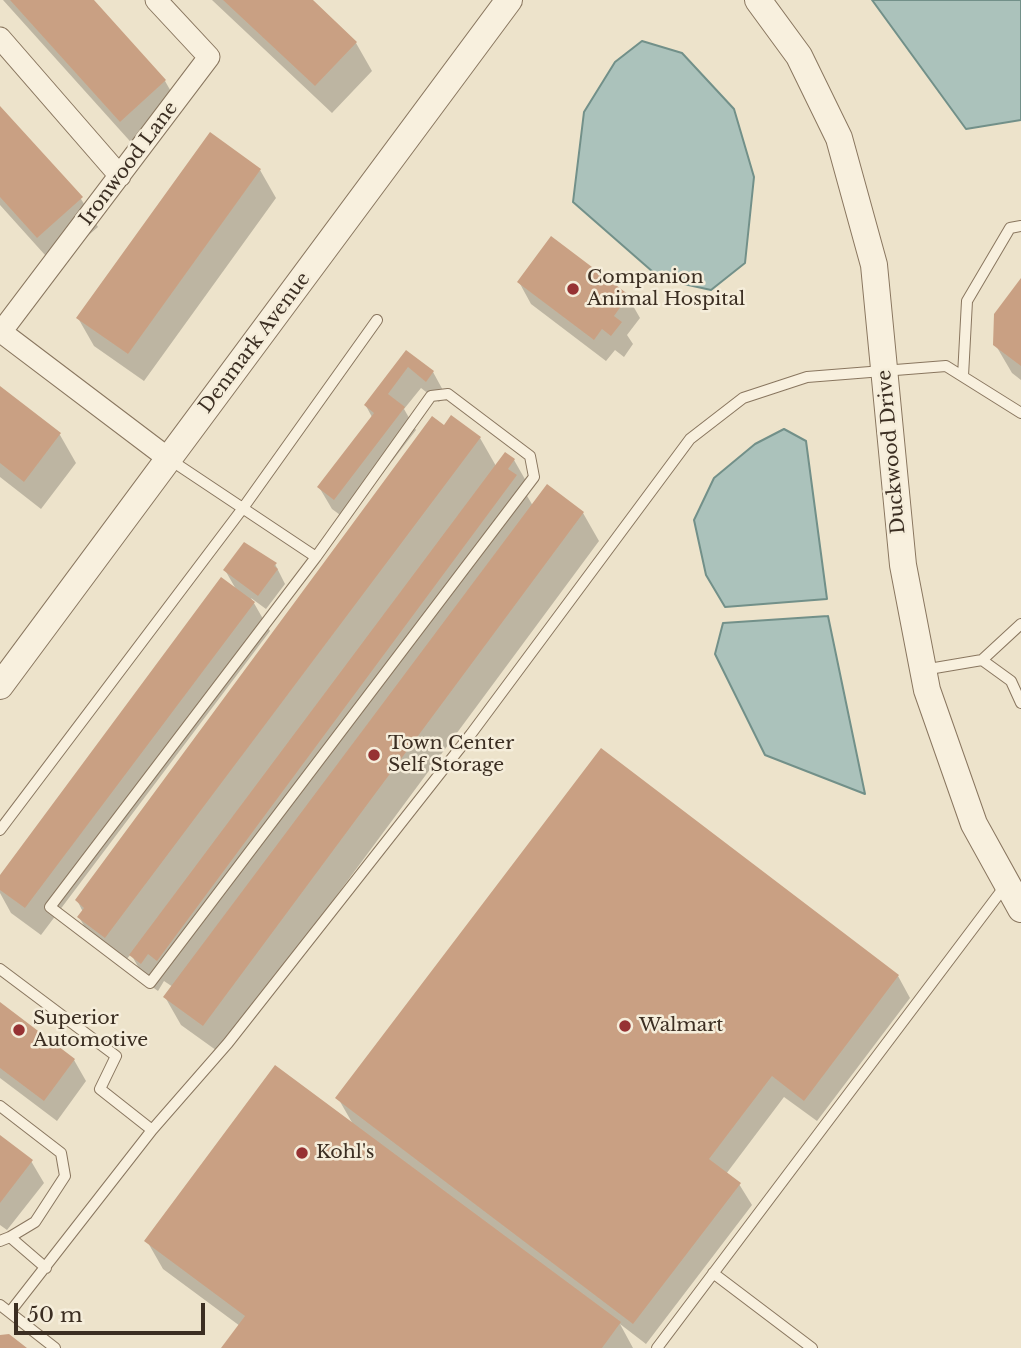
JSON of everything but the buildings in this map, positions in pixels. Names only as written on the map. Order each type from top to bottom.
[{"type":"street","name":"Ironwood Lane","points":[[1,331],[209,57],[156,0]]},
{"type":"street","name":"Denmark Avenue","points":[[0,686],[509,0]]},
{"type":"street","name":"Duckwood Drive","points":[[758,0],[799,56],[839,138],[874,265],[903,565],[927,690],[974,824],[1021,909]]},
{"type":"street","points":[[0,38],[120,176]]},
{"type":"street","points":[[1,331],[169,458]]},
{"type":"lane","points":[[963,376],[967,301],[1010,228],[1021,226]]},
{"type":"lane","points":[[0,830],[243,508],[377,320]]},
{"type":"lane","points":[[10,1312],[152,1130],[228,1043],[471,734],[690,439],[743,398],[807,377],[946,366],[1021,413]]},
{"type":"lane","points":[[448,394],[530,456],[534,477],[150,983],[50,907],[316,557],[431,396],[448,394]]},
{"type":"lane","points":[[169,458],[316,557]]},
{"type":"lane","points":[[923,670],[982,660],[1021,624]]},
{"type":"lane","points":[[982,660],[1011,681],[1021,702]]},
{"type":"lane","points":[[657,1348],[1007,884]]},
{"type":"lane","points":[[0,969],[116,1056],[100,1089],[152,1130]]},
{"type":"lane","points":[[0,1106],[61,1153],[65,1175],[35,1222],[5,1239],[46,1268]]},
{"type":"lane","points":[[713,1273],[811,1348]]},
{"type":"lane","points":[[0,1305],[55,1348]]},
{"type":"water","points":[[872,0],[1021,0],[1021,120],[966,129]]},
{"type":"water","points":[[642,41],[682,53],[734,109],[754,177],[745,263],[711,290],[661,279],[573,202],[584,112],[615,62]]},
{"type":"water","points":[[784,429],[806,441],[827,599],[725,607],[706,575],[694,520],[714,478],[755,444]]},
{"type":"water","points":[[828,616],[865,794],[765,755],[715,654],[723,623]]},
{"type":"place","name":"Companion Animal Hospital","points":[[573,289]]},
{"type":"place","name":"Town Center Self Storage","points":[[374,755]]},
{"type":"place","name":"Walmart","points":[[625,1026]]},
{"type":"place","name":"Superior Automotive","points":[[19,1030]]},
{"type":"place","name":"Kohl's","points":[[302,1153]]}]
